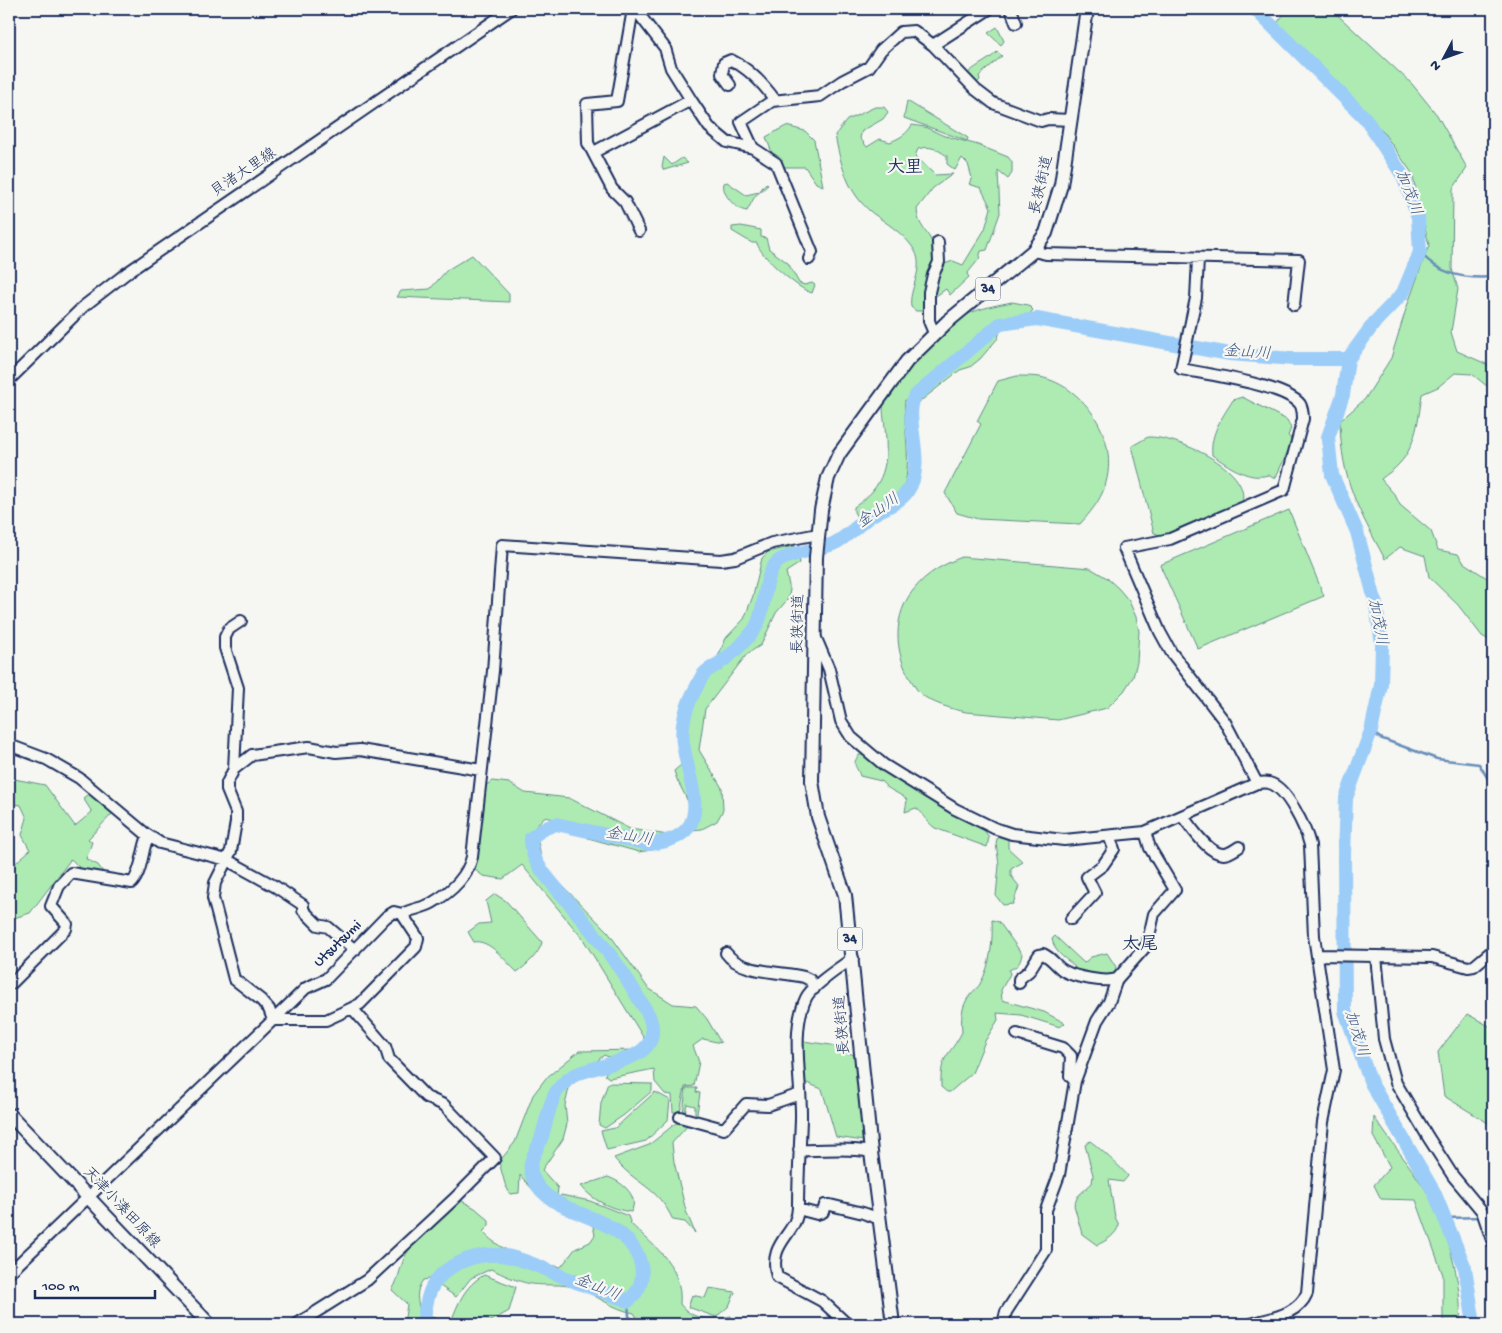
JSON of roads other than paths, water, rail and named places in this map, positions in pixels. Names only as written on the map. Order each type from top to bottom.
[{"type":"main road","name":"長狭街道","points":[[893,1324],[871,1152],[843,887],[820,824],[813,794],[811,768],[818,536],[826,485],[835,460],[895,375],[934,333],[1033,252],[1046,233],[1054,212],[1071,120],[1087,9]]},
{"type":"main road","name":"天津小湊田原線","points":[[9,1114],[209,1324]]},
{"type":"street","name":"貝渚大里線","points":[[9,380],[78,312],[128,272],[511,9]]},
{"type":"street","points":[[634,9],[665,48],[671,68],[709,127],[727,142],[753,148],[776,164],[806,234],[812,252],[809,259]]},
{"type":"street","points":[[634,9],[616,101],[587,104],[588,142],[612,189],[625,202],[639,231]]},
{"type":"street","points":[[933,44],[989,9]]},
{"type":"street","points":[[1011,9],[1016,23]]},
{"type":"street","points":[[753,148],[741,122],[776,100],[820,96],[842,80],[869,67],[882,50],[901,32],[914,31],[933,44],[976,90],[993,103],[1041,121],[1048,119],[1071,120]]},
{"type":"street","points":[[730,84],[722,74],[724,63],[731,60],[739,64],[764,86],[776,100]]},
{"type":"street","points":[[594,152],[691,100]]},
{"type":"street","points":[[934,333],[929,321],[929,292],[933,274],[939,262],[938,242]]},
{"type":"street","points":[[1033,252],[1198,259],[1299,260],[1294,305]]},
{"type":"street","points":[[1198,259],[1196,298],[1181,369],[1261,386],[1284,393],[1300,405],[1303,419],[1284,490],[1170,539],[1124,548],[1160,632],[1171,652],[1226,722],[1257,783]]},
{"type":"street","name":"Utsutsumi","points":[[9,1272],[90,1198],[306,988],[326,979],[386,917],[394,912],[402,914],[431,903],[459,883],[468,871],[472,856],[493,671],[502,545],[721,560],[735,558],[772,543],[818,536]]},
{"type":"street","points":[[241,621],[228,629],[225,637],[225,648],[238,688],[234,769],[227,783],[227,790],[236,812],[236,822],[231,851],[215,883],[212,898],[230,971],[240,985],[261,1000],[273,1020],[326,1020],[360,1004],[416,947],[418,938],[402,914]]},
{"type":"street","points":[[815,635],[827,663],[838,713],[845,729],[857,743],[884,765],[955,809],[994,828],[1012,834],[1064,840],[1144,832],[1183,817],[1257,783],[1270,783],[1279,788],[1306,831],[1312,863],[1314,936],[1334,1070],[1323,1122],[1307,1293],[1303,1303],[1292,1311],[1251,1324]]},
{"type":"street","points":[[9,745],[46,759],[79,778],[148,836],[160,843],[227,860],[276,887],[303,905],[304,910],[318,925],[328,927],[355,950]]},
{"type":"street","points":[[234,769],[252,755],[309,747],[336,752],[360,750],[481,770]]},
{"type":"street","points":[[1183,817],[1210,848],[1218,853],[1225,854],[1238,847]]},
{"type":"street","points":[[1003,1324],[1006,1312],[1046,1250],[1046,1210],[1059,1175],[1075,1081],[1097,1021],[1109,1002],[1116,979],[1147,945],[1154,914],[1175,890],[1174,885],[1150,848],[1144,832]]},
{"type":"street","points":[[9,984],[66,929],[67,924],[51,906],[59,886],[71,873],[132,883],[137,878],[142,850],[148,836]]},
{"type":"street","points":[[1071,919],[1095,893],[1086,877],[1103,865],[1114,849],[1109,836]]},
{"type":"street","points":[[1318,955],[1432,957],[1468,967],[1474,966],[1493,950]]},
{"type":"street","points":[[726,953],[734,961],[756,969],[804,976],[810,980],[814,989]]},
{"type":"street","points":[[1019,983],[1019,979],[1029,971],[1039,955],[1043,954],[1056,962],[1061,969],[1078,977],[1109,981],[1116,979]]},
{"type":"street","points":[[1376,956],[1384,1039],[1396,1082],[1453,1176],[1482,1211],[1493,1243]]},
{"type":"street","points":[[847,1324],[822,1301],[777,1276],[774,1258],[794,1223],[798,1209],[800,1094],[797,1043],[806,996],[852,958]]},
{"type":"street","points":[[297,1324],[367,1280],[495,1158],[444,1105],[426,1097],[389,1059],[385,1046],[352,1008]]},
{"type":"street","points":[[1017,1034],[1063,1048],[1068,1052],[1071,1056],[1070,1076],[1075,1081]]},
{"type":"street","points":[[680,1117],[724,1129],[746,1104],[768,1105],[800,1094]]},
{"type":"street","points":[[799,1150],[820,1152],[851,1148],[871,1152]]},
{"type":"street","points":[[798,1209],[817,1214],[822,1212],[825,1205],[830,1205],[880,1219]]},
{"type":"waterway","name":"加茂川","points":[[1255,9],[1365,118],[1403,176],[1418,217],[1420,252],[1403,293],[1375,322],[1348,359],[1343,395],[1328,437],[1332,475],[1357,532],[1375,600],[1382,644],[1381,685],[1371,731],[1346,798],[1344,855],[1345,1011],[1371,1083],[1434,1192],[1465,1268],[1474,1324]]},
{"type":"waterway","points":[[1420,252],[1427,260],[1444,271],[1462,276],[1493,277]]},
{"type":"waterway","name":"金山川","points":[[423,1324],[430,1291],[440,1275],[459,1263],[487,1255],[513,1257],[628,1301],[636,1293],[642,1274],[641,1264],[631,1245],[624,1237],[605,1224],[570,1209],[548,1196],[539,1188],[531,1173],[531,1163],[541,1139],[551,1104],[560,1087],[569,1079],[584,1071],[633,1056],[649,1043],[652,1033],[650,1019],[632,986],[539,866],[535,859],[531,838],[543,829],[556,824],[648,844],[670,840],[684,832],[692,821],[694,808],[682,729],[687,708],[700,680],[707,671],[734,651],[754,630],[761,612],[768,581],[775,564],[782,559],[833,544],[869,517],[894,503],[907,492],[913,480],[915,468],[911,417],[915,396],[1000,324],[1037,319],[1230,354],[1294,359],[1348,359]]},
{"type":"waterway","points":[[1371,731],[1380,738],[1437,759],[1479,764],[1493,787]]},
{"type":"waterway","points":[[1445,1218],[1482,1217]]},
{"type":"waterway","points":[[628,1301],[629,1316],[635,1324]]},
{"type":"district","name":"大里","points":[[905,168]]},
{"type":"district","name":"太尾","points":[[1140,945]]}]
